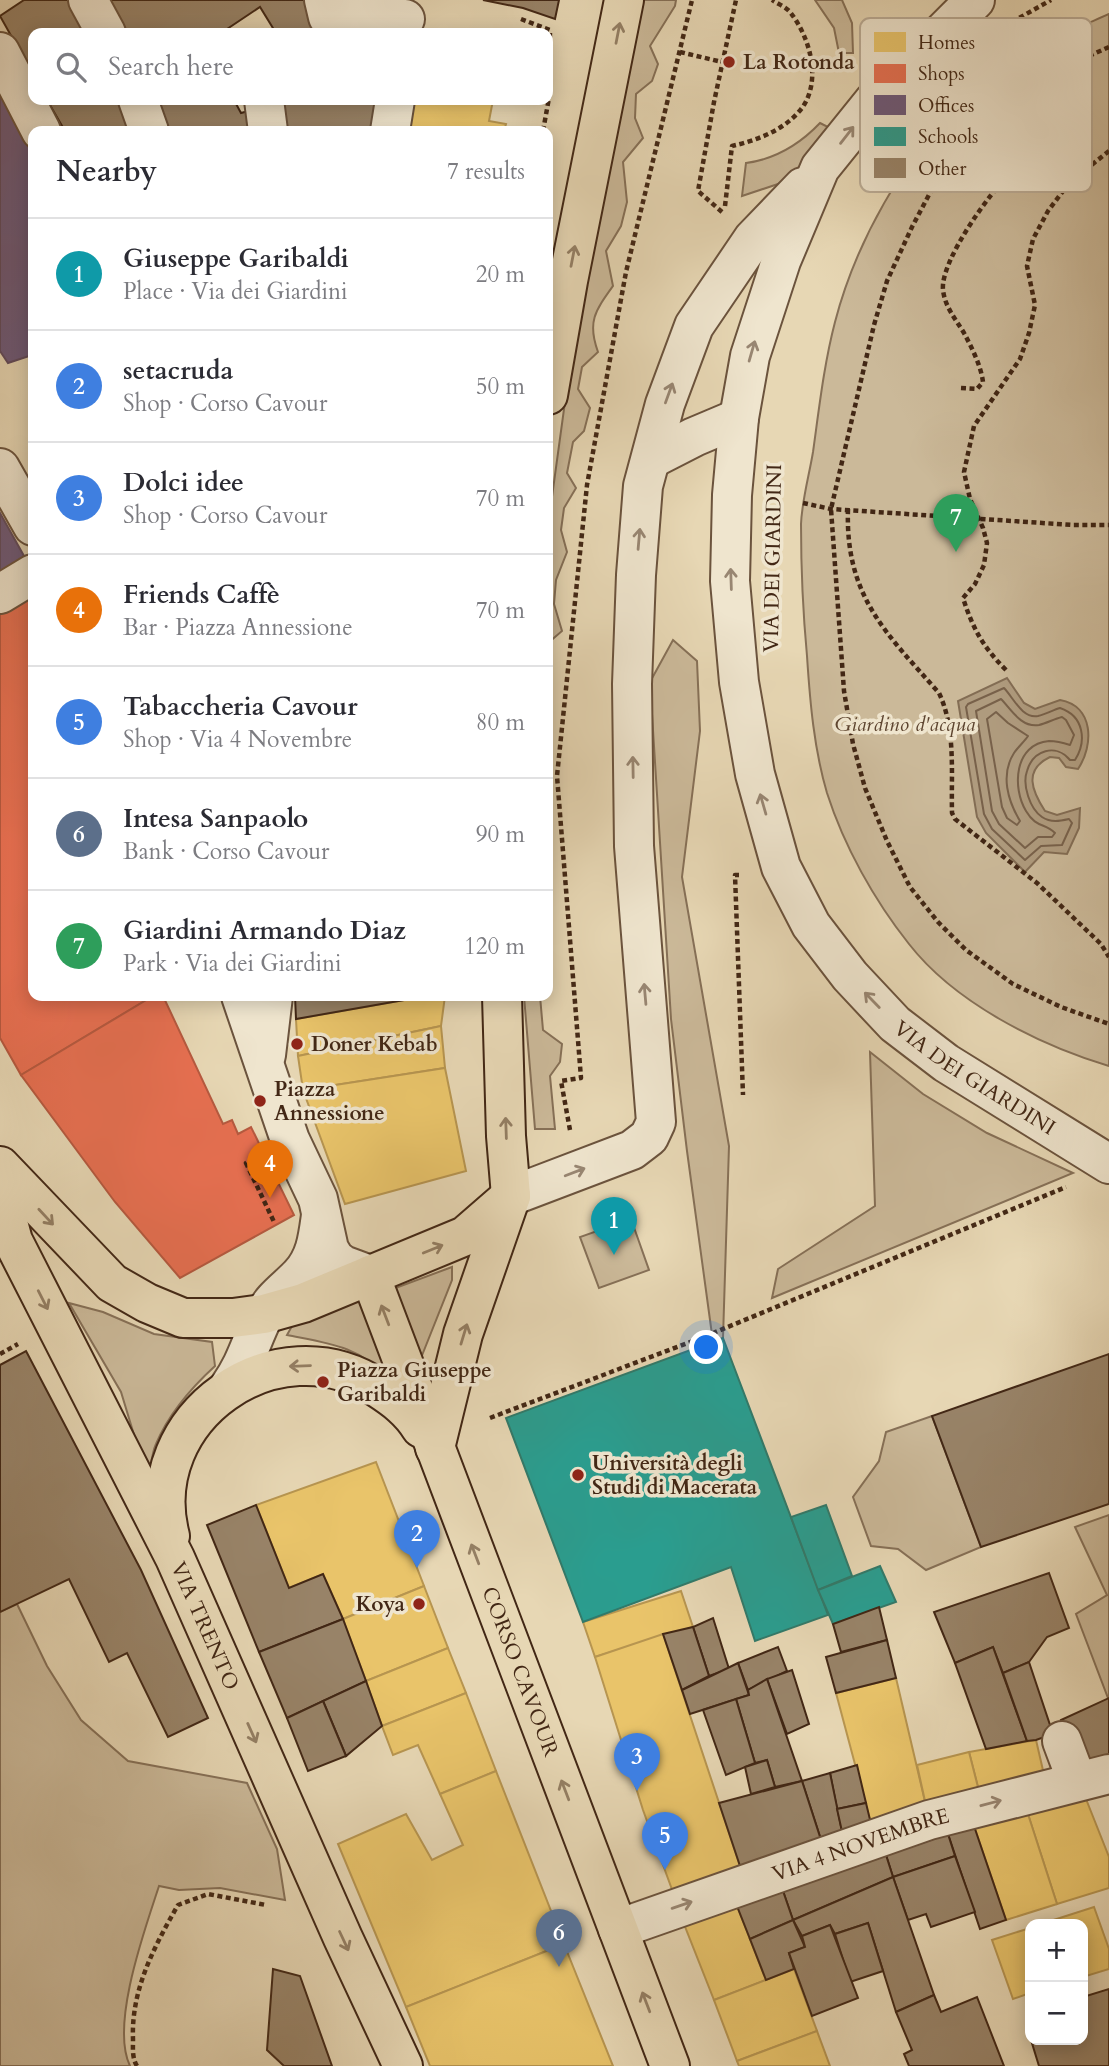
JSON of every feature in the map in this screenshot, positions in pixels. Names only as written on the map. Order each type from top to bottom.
[{"type":"main road","points":[[553,367],[624,0]]},
{"type":"main road","points":[[435,1448],[463,1334],[511,1196],[506,1136],[502,1001]]},
{"type":"main road","points":[[0,1166],[111,1283],[147,1303],[183,1318],[233,1318],[264,1314],[303,1303],[465,1236],[511,1196]]},
{"type":"main road","name":"VIA TRENTO","points":[[0,1192],[13,1241],[175,1558],[343,1938],[403,2066]]},
{"type":"main road","name":"CORSO CAVOUR","points":[[370,1275],[670,2066]]},
{"type":"main road","points":[[175,1558],[165,1520],[165,1495],[170,1466],[191,1423],[212,1400],[229,1387],[257,1374],[285,1367],[310,1365],[335,1368],[364,1379],[399,1401],[418,1422],[435,1448]]},
{"type":"street","points":[[88,0],[103,28]]},
{"type":"street","points":[[324,0],[328,17],[405,17]]},
{"type":"street","name":"VIA DEI GIARDINI","points":[[957,18],[975,0]]},
{"type":"street","points":[[0,52],[38,126]]},
{"type":"street","points":[[140,105],[147,126]]},
{"type":"street","points":[[265,105],[267,126]]},
{"type":"street","points":[[391,126],[394,105]]},
{"type":"street","name":"VIA DEI GIARDINI","points":[[860,118],[820,168],[781,261],[750,356],[739,418],[732,495],[730,581],[739,682],[755,774],[781,867],[811,925],[850,976],[895,1024],[946,1063],[1109,1164]]},
{"type":"street","points":[[511,1196],[632,1150],[649,1137],[656,1122],[634,846],[632,698],[636,575],[643,486],[665,404],[694,326],[753,239],[820,168]]},
{"type":"street","points":[[651,459],[739,418]]},
{"type":"street","points":[[0,468],[28,517]]},
{"type":"street","points":[[0,594],[28,577]]},
{"type":"street","points":[[243,1001],[290,1140],[321,1209],[350,1233],[363,1252],[370,1275]]},
{"type":"street","points":[[264,1068],[272,1001]]},
{"type":"street","points":[[229,1387],[248,1358],[264,1314],[309,1262],[316,1248],[321,1209]]},
{"type":"street","points":[[1062,1741],[1093,1777]]},
{"type":"street","name":"VIA 4 NOVEMBRE","points":[[618,1929],[929,1820],[1093,1777]]},
{"type":"path","points":[[698,191],[736,0]]},
{"type":"path","points":[[724,214],[732,146],[759,140],[782,126],[802,107],[812,82],[810,52],[802,30],[789,10],[772,0]]},
{"type":"path","points":[[1018,18],[1051,0]]},
{"type":"path","points":[[521,19],[545,28]]},
{"type":"path","points":[[1092,55],[1109,47]]},
{"type":"path","points":[[680,52],[722,62]]},
{"type":"path","points":[[543,126],[548,105]]},
{"type":"path","points":[[1092,165],[1109,151]]},
{"type":"path","points":[[930,192],[887,281],[874,325],[831,509],[845,691],[853,744],[865,788],[887,841],[911,887],[938,922],[966,950],[1013,984],[1109,1024]]},
{"type":"path","points":[[961,388],[977,389],[983,382],[982,371],[965,334],[948,309],[943,287],[958,244],[994,192]]},
{"type":"path","points":[[1006,670],[986,649],[971,624],[963,598],[975,584],[984,565],[987,543],[964,472],[974,426],[1020,359],[1035,305],[1027,266],[1033,239],[1062,192]]},
{"type":"path","points":[[803,503],[831,509],[1109,525]]},
{"type":"path","points":[[848,509],[849,554],[859,585],[882,628],[939,693],[944,704],[949,724],[952,813],[1037,883],[1101,944],[1109,957]]},
{"type":"path","points":[[743,1095],[735,875],[781,867]]},
{"type":"path","points":[[571,1137],[561,1081],[581,1078]]},
{"type":"path","points":[[264,1154],[246,1163],[275,1225]]},
{"type":"path","points":[[490,1418],[706,1336],[1073,1184]]},
{"type":"path","points":[[0,1354],[25,1340]]},
{"type":"path","points":[[137,2066],[133,2060],[132,2026],[139,1988],[154,1947],[178,1905],[208,1895],[266,1905]]},
{"type":"green space","points":[[643,0],[676,0],[650,46],[658,64],[652,81],[636,94],[635,118],[643,138],[623,162],[627,202],[621,226],[606,251],[613,286],[597,310],[593,325],[598,352],[582,367],[578,389],[590,408],[584,431],[573,442],[567,473],[576,488],[564,508],[561,530],[567,552],[556,580],[554,604],[562,631],[553,639],[553,489],[581,285]]},
{"type":"green space","points":[[815,0],[842,0],[852,23],[853,53],[839,53],[834,28]]},
{"type":"green space","name":"Giardino d'acqua","points":[[1109,14],[1109,1066],[1027,1034],[974,1003],[950,985],[909,944],[861,872],[827,793],[816,742],[804,623],[801,524],[835,322],[855,262],[884,203],[891,192],[1092,192],[1092,21]]},
{"type":"green space","points":[[820,123],[834,130],[803,167],[778,184],[742,196],[746,163],[786,150]]},
{"type":"green space","points":[[673,640],[697,661],[700,731],[682,877],[729,1146],[723,1338],[713,1342],[671,1019],[650,682]]},
{"type":"green space","points":[[524,1001],[540,1001],[543,1030],[562,1044],[560,1062],[550,1076],[555,1129],[535,1129]]},
{"type":"green space","points":[[870,1052],[923,1094],[987,1133],[1073,1173],[772,1298],[778,1269],[875,1206]]},
{"type":"green space","points":[[631,1219],[649,1270],[599,1288],[580,1237]]},
{"type":"green space","points":[[452,1267],[452,1280],[417,1368],[390,1290]]},
{"type":"green space","points":[[364,1299],[392,1375],[387,1378],[377,1367],[354,1352],[287,1335],[292,1326]]},
{"type":"green space","points":[[69,1303],[103,1312],[154,1334],[212,1342],[215,1366],[189,1392],[167,1422],[154,1448],[148,1481],[121,1392]]},
{"type":"green space","points":[[932,1416],[981,1547],[926,1570],[898,1549],[871,1546],[853,1497],[879,1461],[886,1432]]},
{"type":"green space","points":[[1109,1515],[1108,1698],[1076,1614],[1107,1595],[1075,1527]]},
{"type":"green space","points":[[17,1604],[47,1666],[81,1720],[128,1761],[247,1783],[277,1849],[285,1900],[220,1888],[179,1890],[159,1886],[138,1951],[127,2002],[124,2027],[125,2048],[130,2066],[0,2066],[0,1612]]},
{"type":"water","points":[[1007,678],[1024,703],[1035,709],[1060,700],[1071,704],[1085,718],[1088,728],[1087,749],[1078,769],[1066,767],[1059,758],[1050,757],[1036,768],[1032,781],[1036,796],[1045,811],[1057,815],[1080,808],[1079,828],[1067,854],[1044,852],[1025,872],[986,833],[977,817],[958,701]]},
{"type":"building: Homes","points":[[410,105],[492,105],[489,121],[506,124],[505,126],[407,126]]},
{"type":"building: Homes","points":[[399,1001],[444,1001],[441,1026],[298,1056],[296,1019]]},
{"type":"building: Homes","points":[[441,1026],[445,1068],[303,1090],[298,1056]]},
{"type":"building: Homes","points":[[445,1068],[466,1171],[345,1204],[303,1090]]},
{"type":"building: Homes","points":[[376,1462],[424,1586],[343,1619],[323,1574],[289,1588],[256,1505]]},
{"type":"building: Homes","points":[[424,1586],[448,1648],[366,1681],[343,1619]]},
{"type":"building: Homes","points":[[681,1591],[693,1627],[595,1657],[583,1622]]},
{"type":"building: Homes","points":[[663,1634],[742,1872],[674,1895],[643,1810],[595,1657]]},
{"type":"building: Homes","points":[[448,1648],[466,1693],[382,1726],[366,1681]]},
{"type":"building: Homes","points":[[896,1678],[927,1810],[872,1828],[836,1693]]},
{"type":"building: Homes","points":[[466,1693],[496,1771],[440,1794],[418,1745],[393,1755],[382,1726]]},
{"type":"building: Homes","points":[[1036,1740],[1045,1779],[980,1795],[969,1752]]},
{"type":"building: Homes","points":[[969,1752],[980,1795],[927,1810],[917,1765]]},
{"type":"building: Homes","points":[[496,1771],[564,1944],[406,2007],[338,1844],[406,1814],[432,1860],[463,1845],[440,1794]]},
{"type":"building: Homes","points":[[1086,1799],[1109,1857],[1109,1888],[1057,1904],[1027,1811]]},
{"type":"building: Homes","points":[[1027,1811],[1057,1904],[1006,1920],[974,1826]]},
{"type":"building: Homes","points":[[737,1906],[766,1980],[714,2000],[684,1924]]},
{"type":"building: Homes","points":[[1094,1907],[1109,1949],[1109,1969],[1088,1975],[1088,1919],[1057,1919]]},
{"type":"building: Homes","points":[[1025,1930],[1025,1995],[1013,1999],[992,1940]]},
{"type":"building: Homes","points":[[564,1944],[613,2066],[430,2066],[406,2007]]},
{"type":"building: Homes","points":[[794,1969],[817,2031],[737,2061],[714,2000]]},
{"type":"building: Homes","points":[[817,2031],[830,2066],[739,2066],[737,2061]]},
{"type":"building: Shops","points":[[28,591],[28,1001],[145,1001],[21,1075],[0,1038],[0,605]]},
{"type":"building: Shops","points":[[145,1001],[165,1001],[223,1124],[232,1120],[238,1134],[251,1127],[294,1215],[180,1278],[115,1202],[21,1075]]},
{"type":"building: Offices","points":[[0,70],[29,126],[28,356],[8,363],[0,351]]},
{"type":"building: Offices","points":[[0,513],[28,566],[0,582]]},
{"type":"building: Schools","name":"Università degli Studi di Macerata","points":[[723,1338],[828,1615],[755,1641],[731,1567],[583,1622],[506,1418]]},
{"type":"building: Schools","points":[[826,1505],[852,1576],[818,1590],[791,1517]]},
{"type":"building: Schools","points":[[880,1566],[896,1602],[833,1624],[818,1590]]},
{"type":"building: Other","points":[[24,0],[81,0],[95,28],[28,28],[28,66],[0,16]]},
{"type":"building: Other","points":[[97,0],[320,0],[380,28],[273,28],[260,7],[228,28],[112,28]]},
{"type":"building: Other","points":[[483,0],[559,0],[555,19],[523,8]]},
{"type":"building: Other","points":[[50,105],[133,105],[141,126],[62,126]]},
{"type":"building: Other","points":[[150,105],[237,105],[241,113],[252,110],[254,126],[157,126]]},
{"type":"building: Other","points":[[276,105],[379,105],[376,126],[276,126]]},
{"type":"building: Other","points":[[295,1001],[399,1001],[296,1019]]},
{"type":"building: Other","points":[[26,1351],[141,1570],[208,1718],[168,1737],[127,1653],[109,1662],[69,1579],[0,1612],[0,1365]]},
{"type":"building: Other","points":[[1109,1354],[1109,1504],[981,1547],[932,1416]]},
{"type":"building: Other","points":[[256,1505],[289,1588],[323,1574],[343,1619],[259,1652],[207,1525]]},
{"type":"building: Other","points":[[1049,1573],[1069,1628],[1047,1637],[1029,1662],[1003,1673],[993,1647],[955,1663],[934,1612]]},
{"type":"building: Other","points":[[879,1607],[887,1640],[841,1652],[833,1624]]},
{"type":"building: Other","points":[[713,1618],[729,1669],[709,1676],[693,1627]]},
{"type":"building: Other","points":[[343,1619],[366,1681],[287,1718],[259,1652]]},
{"type":"building: Other","points":[[693,1627],[709,1676],[682,1690],[663,1634]]},
{"type":"building: Other","points":[[887,1640],[896,1678],[836,1693],[826,1657]]},
{"type":"building: Other","points":[[778,1647],[787,1671],[748,1690],[738,1663]]},
{"type":"building: Other","points":[[993,1647],[1027,1741],[986,1749],[955,1663]]},
{"type":"building: Other","points":[[1029,1662],[1053,1734],[1027,1741],[1003,1673]]},
{"type":"building: Other","points":[[738,1663],[749,1695],[690,1714],[682,1690]]},
{"type":"building: Other","points":[[792,1670],[809,1724],[787,1734],[767,1679]]},
{"type":"building: Other","points":[[767,1679],[802,1781],[775,1787],[767,1760],[755,1763],[736,1699],[749,1695],[748,1690]]},
{"type":"building: Other","points":[[366,1681],[382,1726],[346,1756],[323,1701]]},
{"type":"building: Other","points":[[1109,1698],[1109,1762],[1088,1773],[1061,1720]]},
{"type":"building: Other","points":[[736,1699],[755,1763],[726,1775],[703,1710]]},
{"type":"building: Other","points":[[323,1701],[346,1756],[308,1771],[287,1718]]},
{"type":"building: Other","points":[[767,1760],[775,1787],[751,1794],[745,1767]]},
{"type":"building: Other","points":[[857,1765],[866,1803],[837,1809],[830,1773]]},
{"type":"building: Other","points":[[830,1773],[843,1836],[822,1843],[802,1781]]},
{"type":"building: Other","points":[[802,1781],[822,1843],[742,1872],[719,1803]]},
{"type":"building: Other","points":[[866,1803],[872,1828],[843,1836],[837,1809]]},
{"type":"building: Other","points":[[974,1826],[1006,1920],[980,1929],[948,1834]]},
{"type":"building: Other","points":[[948,1834],[955,1856],[893,1877],[886,1855]]},
{"type":"building: Other","points":[[886,1855],[893,1877],[793,1920],[783,1891]]},
{"type":"building: Other","points":[[955,1856],[975,1912],[931,1927],[926,1914],[908,1920],[893,1877]]},
{"type":"building: Other","points":[[893,1877],[934,1995],[896,2012],[868,1923],[835,1934],[830,1925],[802,1936],[793,1920]]},
{"type":"building: Other","points":[[783,1891],[793,1920],[750,1939],[737,1906]]},
{"type":"building: Other","points":[[793,1920],[805,1947],[789,1953],[794,1969],[766,1980],[750,1939]]},
{"type":"building: Other","points":[[868,1923],[883,1971],[850,1982],[835,1934]]},
{"type":"building: Other","points":[[830,1925],[858,1998],[812,2016],[789,1953],[805,1947],[802,1936]]},
{"type":"building: Other","points":[[273,1969],[300,1976],[332,2066],[284,2066],[267,2050]]},
{"type":"building: Other","points":[[1109,1989],[1109,2066],[1039,2066],[1033,2045],[1088,2045],[1088,1995]]},
{"type":"building: Other","points":[[934,1995],[941,2012],[977,1997],[1004,2066],[909,2066],[904,2054],[912,2050],[896,2012]]},
{"type":"place","name":"La Rotonda","points":[[729,62]]},
{"type":"place","name":"Giardini Armando Diaz","points":[[956,552]]},
{"type":"place","name":"Doner Kebab","points":[[297,1044]]},
{"type":"place","name":"Piazza Annessione","points":[[260,1101]]},
{"type":"place","name":"Friends Caffè","points":[[270,1198]]},
{"type":"place","name":"Giuseppe Garibaldi","points":[[614,1255]]},
{"type":"place","name":"Piazza Giuseppe Garibaldi","points":[[323,1382]]},
{"type":"place","name":"Università degli Studi di Macerata","points":[[578,1475]]},
{"type":"place","name":"setacruda","points":[[417,1568]]},
{"type":"place","name":"Koya","points":[[419,1604]]},
{"type":"place","name":"Dolci idee","points":[[637,1791]]},
{"type":"place","name":"Tabaccheria Cavour","points":[[665,1870]]},
{"type":"place","name":"Intesa Sanpaolo","points":[[559,1967]]}]
